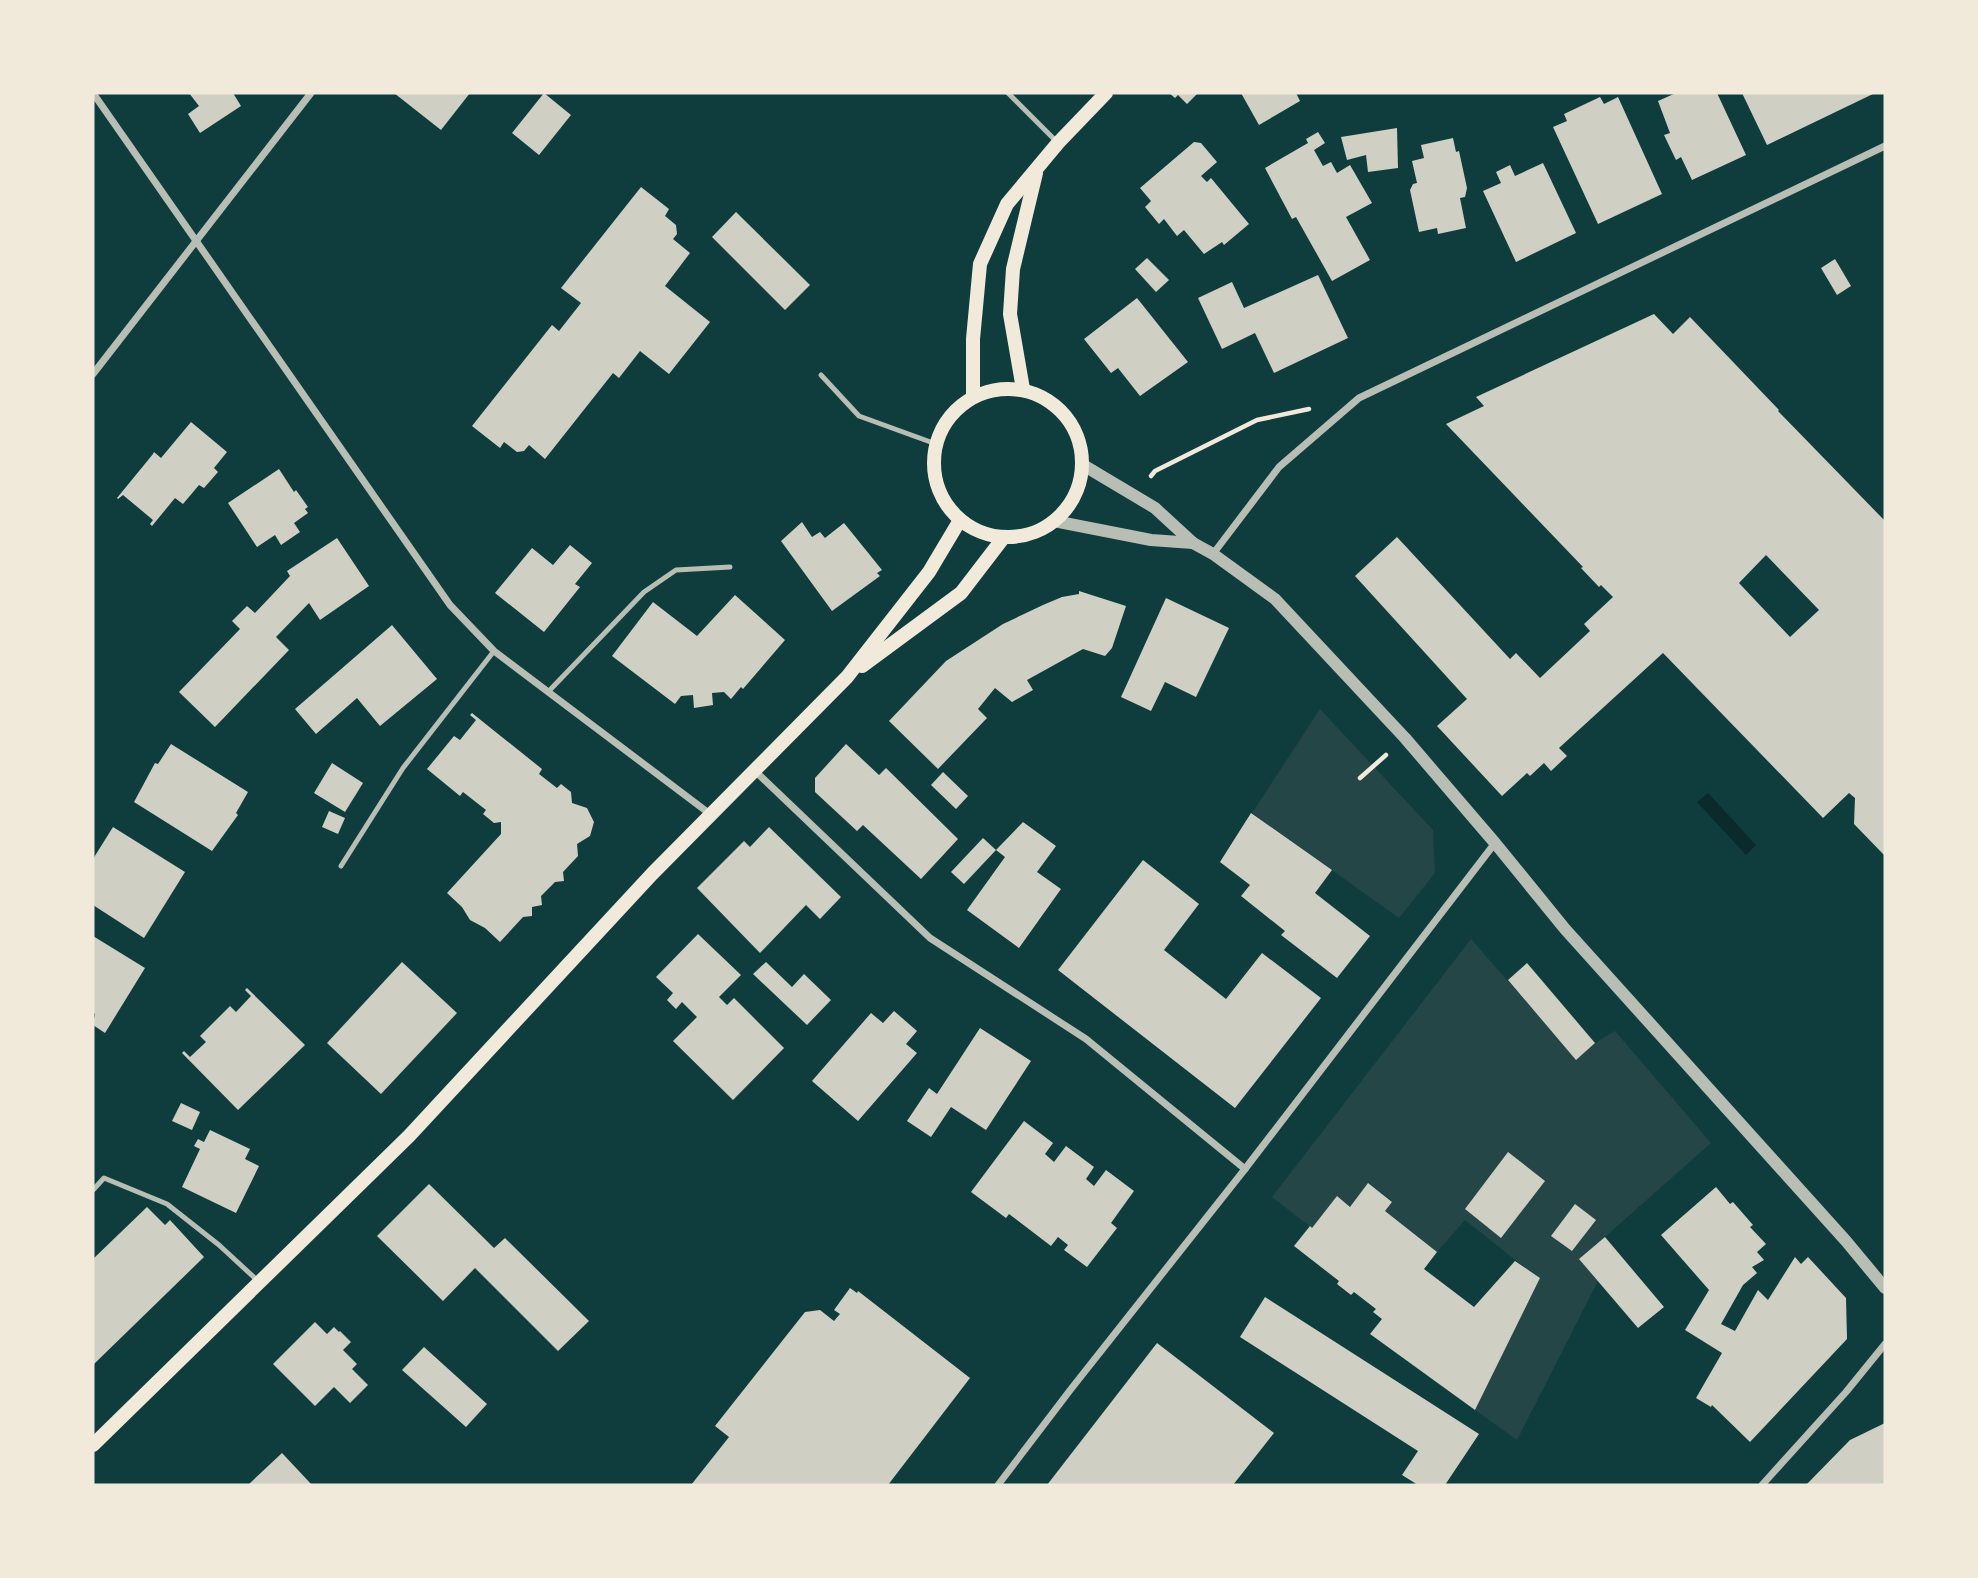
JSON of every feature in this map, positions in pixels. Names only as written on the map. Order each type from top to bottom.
[{"type":"main road","points":[[973,397],[973,339],[980,264],[1007,204],[1058,143],[1106,93]]},
{"type":"main road","points":[[1023,389],[1010,313],[1013,269],[1036,172]]},
{"type":"main road","points":[[997,389],[1023,389],[1054,404],[1076,431],[1083,465],[1074,496],[1054,521],[1031,534],[1004,537],[981,532],[960,520],[942,498],[934,472],[936,444],[950,416],[973,397],[997,389]]},
{"type":"main road","points":[[93,1446],[409,1136],[710,814],[847,677],[929,572],[960,520]]},
{"type":"main road","points":[[847,677],[961,593],[1004,537]]},
{"type":"street","points":[[93,93],[450,605],[494,651],[710,814]]},
{"type":"street","points":[[93,374],[311,93]]},
{"type":"street","points":[[1213,554],[1279,467],[1359,398],[1885,146]]},
{"type":"street","points":[[1083,465],[1155,508],[1193,543],[1213,554],[1275,599],[1405,738],[1565,929],[1885,1288]]},
{"type":"street","points":[[1054,521],[1151,540],[1193,543]]},
{"type":"street","points":[[753,769],[930,938],[1086,1039],[1245,1169]]},
{"type":"street","points":[[998,1485],[1495,843]]},
{"type":"street","points":[[1762,1485],[1846,1392],[1885,1344]]},
{"type":"lane","points":[[1008,93],[1058,143]]},
{"type":"lane","points":[[821,375],[859,416],[936,444]]},
{"type":"lane","points":[[548,692],[644,592],[676,570],[730,567]]},
{"type":"lane","points":[[341,866],[403,768],[494,651]]},
{"type":"lane","points":[[93,1190],[104,1178],[167,1204],[261,1283]]},
{"type":"path","points":[[1137,497],[1155,471],[1257,420],[1359,398]]},
{"type":"path","points":[[1360,778],[1405,738]]},
{"type":"shaded area","points":[[1320,709],[1433,830],[1435,873],[1399,918],[1252,813]]},
{"type":"shaded area","points":[[1708,793],[1756,845],[1746,855],[1697,802]]},
{"type":"shaded area","points":[[1471,939],[1576,1059],[1615,1031],[1711,1143],[1580,1259],[1598,1281],[1517,1440],[1475,1410],[1540,1278],[1465,1220],[1437,1252],[1385,1211],[1392,1201],[1369,1184],[1350,1207],[1338,1197],[1312,1228],[1272,1197]]},
{"type":"building","points":[[189,93],[233,93],[241,106],[200,133],[188,114],[199,106]]},
{"type":"building","points":[[394,93],[470,93],[441,130]]},
{"type":"building","points":[[544,93],[571,115],[539,155],[512,133]]},
{"type":"building","points":[[1169,93],[1198,93],[1187,104],[1178,95],[1175,98]]},
{"type":"building","points":[[1241,93],[1296,93],[1300,101],[1259,125]]},
{"type":"building","points":[[1676,93],[1717,93],[1746,155],[1692,180],[1681,157],[1676,160],[1664,135],[1670,133],[1658,101]]},
{"type":"building","points":[[1742,93],[1875,93],[1767,145]]},
{"type":"building","points":[[1600,97],[1604,104],[1618,97],[1662,194],[1598,224],[1553,127],[1567,121],[1564,114]]},
{"type":"building","points":[[1397,128],[1398,168],[1368,172],[1366,155],[1347,160],[1341,137]]},
{"type":"building","points":[[1318,132],[1325,143],[1314,150],[1323,166],[1331,162],[1337,173],[1350,165],[1372,203],[1346,217],[1370,260],[1332,281],[1296,217],[1292,219],[1265,168],[1308,143],[1306,139]]},
{"type":"building","points":[[1453,138],[1456,152],[1459,151],[1467,188],[1465,197],[1460,198],[1466,228],[1438,234],[1437,228],[1419,232],[1410,190],[1413,184],[1417,183],[1412,161],[1424,158],[1421,145]]},
{"type":"building","points":[[1194,142],[1201,143],[1217,162],[1201,176],[1207,182],[1211,178],[1249,224],[1224,245],[1222,242],[1204,254],[1184,230],[1177,236],[1164,219],[1159,224],[1145,207],[1151,201],[1140,188]]},
{"type":"building","points":[[1543,163],[1576,233],[1516,262],[1483,191],[1501,183],[1496,172],[1510,165],[1515,176]]},
{"type":"building","points":[[641,187],[669,209],[665,216],[676,225],[677,234],[673,239],[690,253],[665,286],[710,322],[669,374],[640,351],[619,378],[613,373],[545,459],[529,445],[524,451],[517,452],[504,442],[500,448],[472,426],[552,325],[559,331],[581,303],[561,288]]},
{"type":"building","points":[[736,212],[810,285],[785,310],[712,237]]},
{"type":"building","points":[[1147,258],[1169,280],[1156,292],[1135,269]]},
{"type":"building","points":[[1835,259],[1851,286],[1837,295],[1821,268]]},
{"type":"building","points":[[1318,275],[1348,338],[1274,373],[1255,333],[1222,349],[1198,298],[1232,282],[1244,308]]},
{"type":"building","points":[[1137,298],[1188,362],[1140,396],[1118,368],[1111,373],[1084,339]]},
{"type":"building","points":[[1654,314],[1673,334],[1690,317],[1885,521],[1885,856],[1854,824],[1855,798],[1849,793],[1823,818],[1663,653],[1559,748],[1567,756],[1551,771],[1544,763],[1530,776],[1527,773],[1502,796],[1437,726],[1467,699],[1355,576],[1397,537],[1510,659],[1516,653],[1540,678],[1590,631],[1584,624],[1613,597],[1601,585],[1599,587],[1446,424],[1484,406],[1476,397]],"holes":[[[1766,555],[1819,610],[1790,637],[1739,583]]]},
{"type":"building","points":[[191,422],[227,452],[214,468],[218,472],[204,488],[199,485],[183,504],[175,498],[152,526],[150,524],[153,520],[123,495],[117,498],[154,452],[161,458]]},
{"type":"building","points":[[279,469],[308,507],[305,509],[308,513],[294,523],[300,532],[281,545],[275,535],[257,547],[228,503]]},
{"type":"building","points":[[802,522],[812,537],[820,532],[825,538],[844,523],[882,570],[877,573],[880,576],[832,611],[781,541]]},
{"type":"building","points":[[337,538],[369,586],[320,620],[309,603],[276,637],[289,650],[215,727],[179,692],[240,629],[232,621],[247,606],[255,613],[290,576],[287,571]]},
{"type":"building","points":[[570,545],[592,563],[575,584],[580,587],[544,632],[495,593],[532,548],[553,565]]},
{"type":"building","points":[[1079,591],[1126,606],[1112,648],[1105,656],[1083,649],[1027,680],[1033,690],[1012,702],[995,688],[978,709],[987,718],[938,769],[889,721],[946,661],[1003,624],[1062,597],[1079,594]]},
{"type":"building","points":[[735,595],[785,640],[743,689],[741,687],[731,699],[724,692],[712,693],[713,705],[694,708],[693,695],[681,696],[675,704],[612,656],[653,602],[697,636]]},
{"type":"building","points":[[1166,598],[1229,628],[1196,697],[1165,682],[1151,711],[1121,697]]},
{"type":"building","points":[[392,625],[437,679],[380,726],[357,698],[316,734],[295,709]]},
{"type":"building","points":[[472,713],[542,769],[539,774],[557,788],[561,784],[571,792],[572,803],[587,808],[594,822],[590,836],[577,844],[578,856],[563,872],[564,881],[555,882],[541,896],[542,905],[532,907],[532,916],[523,917],[500,942],[485,928],[470,920],[462,907],[447,893],[501,834],[501,822],[494,823],[483,814],[486,810],[463,792],[460,796],[427,769],[454,736],[460,740],[476,720],[470,715]]},
{"type":"building","points":[[171,744],[248,792],[236,813],[238,815],[212,851],[134,802],[155,763],[158,764]]},
{"type":"building","points":[[846,744],[879,775],[886,768],[958,839],[921,879],[863,825],[857,831],[815,792],[815,778]]},
{"type":"building","points":[[332,763],[363,783],[345,812],[314,793]]},
{"type":"building","points":[[943,772],[968,796],[956,809],[931,785]]},
{"type":"building","points":[[329,811],[345,818],[338,834],[322,827]]},
{"type":"building","points":[[1251,813],[1332,870],[1315,893],[1370,936],[1337,978],[1281,935],[1285,931],[1241,896],[1250,885],[1220,862]]},
{"type":"building","points":[[1023,822],[1056,846],[1037,872],[1061,889],[1019,948],[967,910],[1005,857],[996,850]]},
{"type":"building","points":[[113,827],[185,872],[144,938],[93,905],[93,859]]},
{"type":"building","points":[[769,827],[841,897],[820,919],[806,905],[760,953],[697,888],[744,841],[750,847]]},
{"type":"building","points":[[983,838],[996,850],[964,884],[951,872]]},
{"type":"building","points":[[1143,860],[1199,904],[1164,950],[1226,999],[1262,953],[1321,998],[1235,1108],[1058,970]]},
{"type":"building","points":[[698,934],[741,975],[719,997],[727,1005],[734,998],[784,1048],[733,1100],[673,1041],[697,1017],[682,1002],[676,1009],[667,1000],[673,993],[656,977]]},
{"type":"building","points":[[93,936],[145,968],[105,1033],[93,1025]]},
{"type":"building","points":[[402,962],[457,1013],[381,1094],[327,1043]]},
{"type":"building","points":[[766,962],[792,987],[804,974],[831,1000],[807,1025],[753,974]]},
{"type":"building","points":[[1527,963],[1595,1043],[1576,1060],[1508,980]]},
{"type":"building","points":[[247,988],[305,1045],[238,1110],[182,1053],[184,1051],[190,1057],[206,1042],[200,1036],[230,1006],[236,1012],[251,996],[245,990]]},
{"type":"building","points":[[894,1011],[917,1031],[906,1044],[917,1053],[858,1121],[812,1081],[871,1013],[883,1023]]},
{"type":"building","points":[[980,1028],[1031,1061],[986,1130],[951,1107],[931,1137],[907,1121],[929,1088],[937,1094]]},
{"type":"building","points":[[181,1103],[200,1112],[192,1130],[172,1121]]},
{"type":"building","points":[[1024,1121],[1053,1143],[1045,1154],[1054,1162],[1066,1146],[1094,1167],[1086,1179],[1094,1186],[1106,1170],[1134,1191],[1111,1223],[1117,1228],[1087,1267],[1064,1250],[1068,1245],[1058,1237],[1051,1246],[1009,1214],[1006,1218],[971,1192]]},
{"type":"building","points":[[210,1130],[250,1149],[245,1159],[259,1166],[236,1213],[182,1187],[200,1149],[194,1146],[198,1139],[204,1142]]},
{"type":"building","points":[[1508,1152],[1545,1181],[1501,1238],[1465,1209]]},
{"type":"building","points":[[1368,1183],[1392,1202],[1385,1211],[1437,1252],[1424,1269],[1474,1307],[1515,1261],[1540,1278],[1475,1410],[1370,1334],[1382,1319],[1373,1312],[1376,1309],[1354,1292],[1351,1295],[1337,1284],[1339,1281],[1294,1246],[1337,1196],[1350,1207]]},
{"type":"building","points":[[429,1184],[494,1248],[505,1238],[589,1321],[558,1351],[475,1268],[443,1301],[377,1236]]},
{"type":"building","points":[[1716,1187],[1730,1204],[1733,1202],[1766,1244],[1757,1252],[1764,1260],[1752,1267],[1757,1273],[1743,1285],[1721,1324],[1735,1331],[1758,1290],[1768,1300],[1795,1257],[1801,1264],[1808,1257],[1846,1298],[1847,1339],[1750,1442],[1712,1405],[1711,1407],[1696,1398],[1722,1353],[1685,1330],[1709,1290],[1661,1235]]},
{"type":"building","points":[[1575,1204],[1596,1220],[1572,1251],[1551,1236]]},
{"type":"building","points":[[147,1207],[165,1225],[170,1220],[204,1257],[93,1365],[93,1259]]},
{"type":"building","points":[[1605,1237],[1664,1307],[1638,1328],[1579,1259]]},
{"type":"building","points":[[850,1288],[857,1293],[858,1291],[970,1378],[888,1485],[691,1485],[729,1437],[715,1426],[805,1312],[820,1310],[834,1321],[840,1314],[834,1310]]},
{"type":"building","points":[[1265,1297],[1479,1434],[1445,1485],[1418,1485],[1402,1475],[1418,1451],[1240,1337]]},
{"type":"building","points":[[315,1322],[327,1334],[334,1327],[351,1342],[343,1350],[357,1364],[352,1369],[368,1385],[350,1403],[334,1387],[315,1406],[273,1364]]},
{"type":"building","points":[[1157,1343],[1274,1433],[1233,1485],[1047,1485]]},
{"type":"building","points":[[424,1347],[487,1404],[466,1427],[402,1370]]},
{"type":"building","points":[[1885,1423],[1885,1485],[1806,1485],[1850,1440]]},
{"type":"building","points":[[282,1453],[312,1485],[248,1485]]}]
